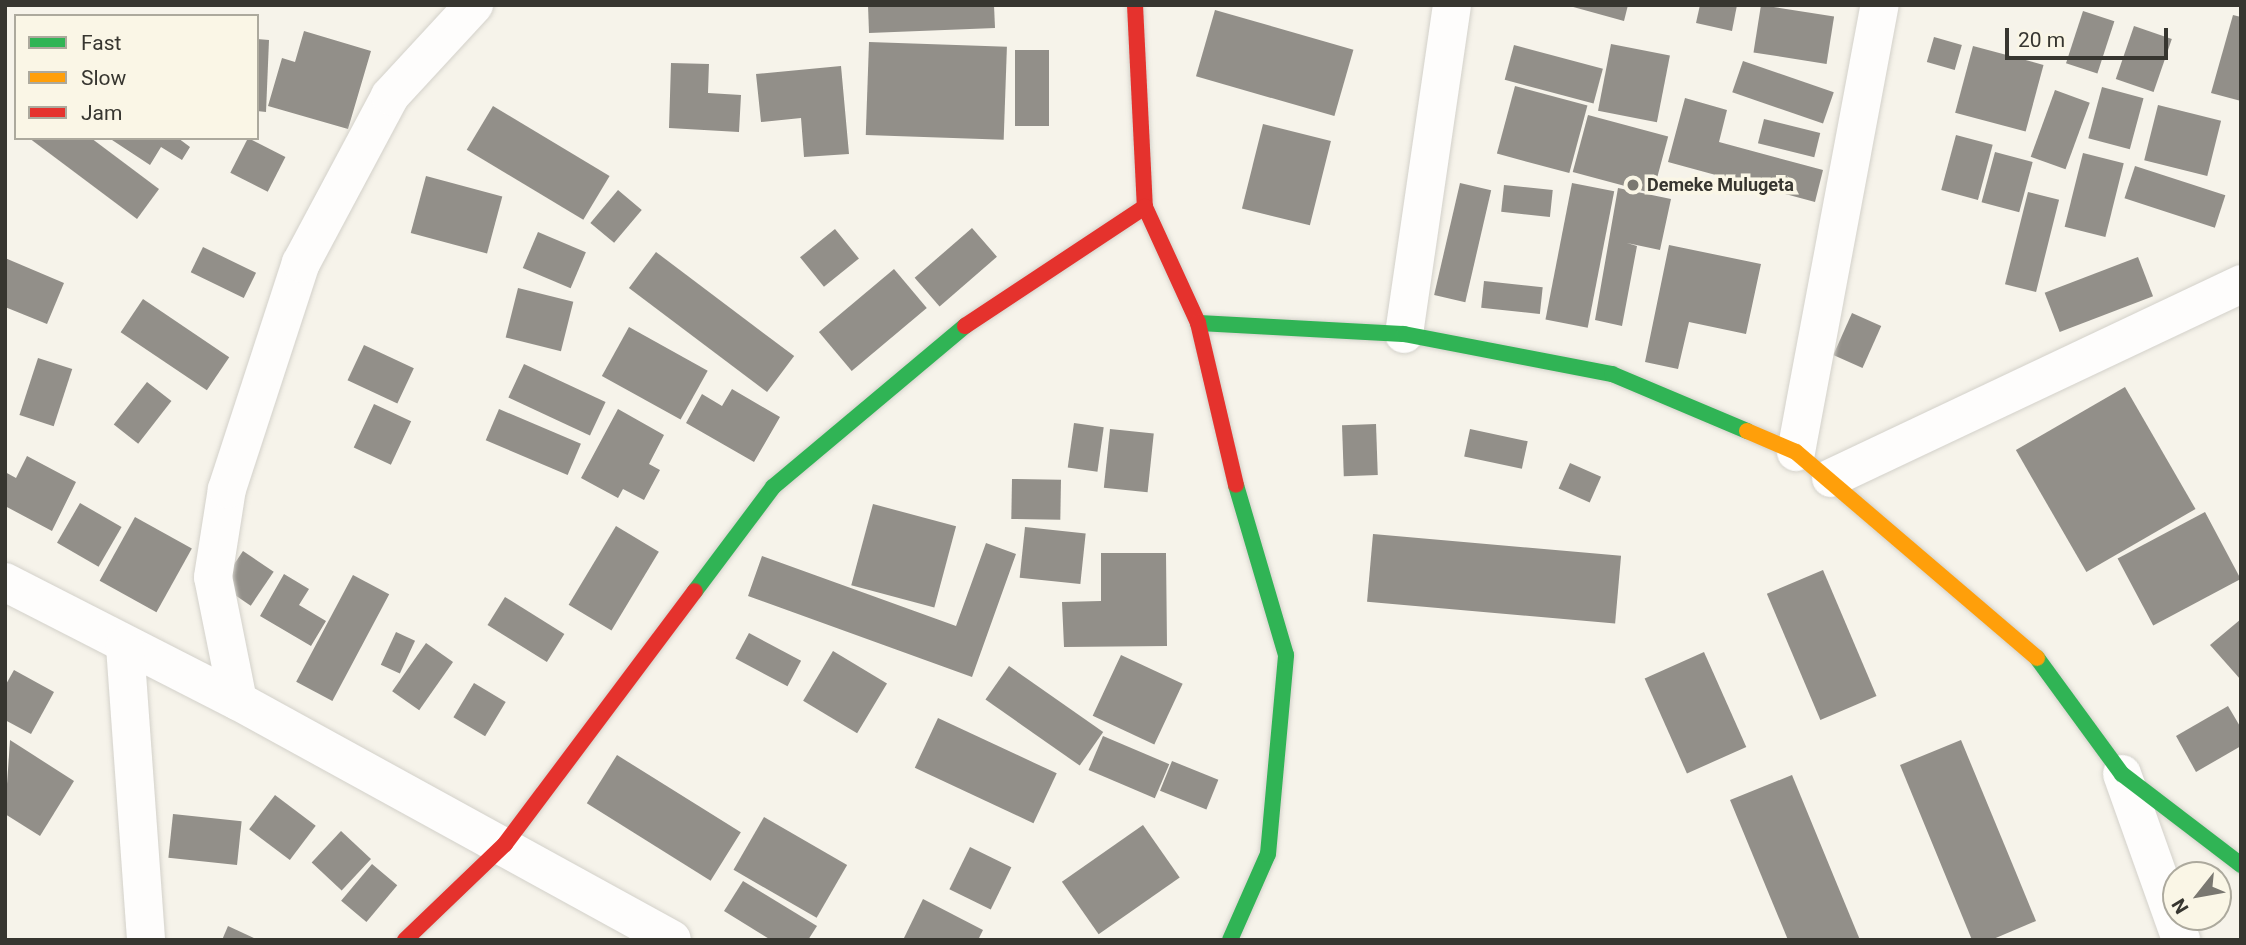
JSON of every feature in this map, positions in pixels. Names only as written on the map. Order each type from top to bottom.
[{"type":"street","points":[[238,701],[214,578],[227,489],[301,263],[390,96],[474,5]]},
{"type":"street","points":[[1135,5],[1145,207],[1198,323],[1237,489],[1286,655],[1268,854],[1230,940]]},
{"type":"street","points":[[1404,334],[1452,5]]},
{"type":"street","points":[[1796,452],[1880,5]]},
{"type":"street","points":[[405,940],[505,844],[773,487],[881,390],[1001,298],[1145,207]]},
{"type":"street","points":[[1831,478],[2241,284]]},
{"type":"street","points":[[1198,323],[1404,334],[1612,374],[1796,452],[1831,478],[2025,642],[2122,774],[2241,865]]},
{"type":"street","points":[[5,582],[125,646],[238,701],[505,844],[672,940]]},
{"type":"street","points":[[125,646],[146,940]]},
{"type":"street","points":[[2122,774],[2181,940]]},
{"type":"building","points":[[868,5],[994,5],[995,28],[869,33]]},
{"type":"building","points":[[1566,5],[1628,5],[1624,21]]},
{"type":"building","points":[[1700,5],[1737,5],[1732,31],[1696,23]]},
{"type":"building","points":[[1761,5],[1834,17],[1827,64],[1753,52]]},
{"type":"building","points":[[1215,10],[1353,50],[1334,116],[1196,76]]},
{"type":"building","points":[[2083,11],[2114,21],[2097,74],[2066,63]]},
{"type":"building","points":[[2233,15],[2241,17],[2241,101],[2211,93]]},
{"type":"building","points":[[2134,26],[2172,39],[2154,92],[2116,79]]},
{"type":"building","points":[[304,31],[371,51],[348,129],[268,106],[282,58],[295,62]]},
{"type":"building","points":[[1934,37],[1962,45],[1955,70],[1927,62]]},
{"type":"building","points":[[259,39],[269,40],[266,112],[259,111]]},
{"type":"building","points":[[869,42],[1007,47],[1004,140],[866,135]]},
{"type":"building","points":[[1611,44],[1670,55],[1657,122],[1598,111]]},
{"type":"building","points":[[1514,45],[1603,69],[1594,104],[1505,80]]},
{"type":"building","points":[[1973,46],[2044,65],[2026,132],[1955,113]]},
{"type":"building","points":[[1015,50],[1049,50],[1049,126],[1015,126]]},
{"type":"building","points":[[1743,61],[1834,92],[1823,123],[1732,92]]},
{"type":"building","points":[[671,63],[709,64],[708,93],[741,95],[739,132],[669,128]]},
{"type":"building","points":[[841,66],[849,154],[804,157],[801,118],[761,122],[756,74]]},
{"type":"building","points":[[1515,86],[1587,105],[1569,173],[1497,154]]},
{"type":"building","points":[[2102,87],[2144,98],[2130,149],[2088,138]]},
{"type":"building","points":[[2055,90],[2090,103],[2065,169],[2031,157]]},
{"type":"building","points":[[1685,98],[1727,110],[1719,142],[1823,170],[1815,202],[1668,162]]},
{"type":"building","points":[[2158,105],[2221,121],[2207,176],[2144,160]]},
{"type":"building","points":[[493,106],[610,176],[583,220],[467,150]]},
{"type":"building","points":[[1588,115],[1668,136],[1653,193],[1573,172]]},
{"type":"building","points":[[1764,119],[1820,133],[1814,157],[1758,143]]},
{"type":"building","points":[[1263,124],[1331,141],[1310,225],[1242,208]]},
{"type":"building","points":[[1956,135],[1993,145],[1978,200],[1941,190]]},
{"type":"building","points":[[32,140],[94,140],[159,189],[137,219]]},
{"type":"building","points":[[112,140],[181,140],[190,147],[182,160],[161,147],[150,165]]},
{"type":"building","points":[[247,140],[285,157],[268,192],[230,173]]},
{"type":"building","points":[[1995,152],[2033,162],[2019,212],[1982,202]]},
{"type":"building","points":[[2083,153],[2124,163],[2105,237],[2065,227]]},
{"type":"building","points":[[2135,166],[2225,195],[2215,228],[2124,198]]},
{"type":"building","points":[[426,176],[502,196],[487,253],[411,233]]},
{"type":"building","points":[[1460,183],[1491,190],[1465,302],[1434,295]]},
{"type":"building","points":[[1572,183],[1614,191],[1588,328],[1545,319]]},
{"type":"building","points":[[1504,185],[1553,190],[1550,217],[1501,212]]},
{"type":"building","points":[[1618,188],[1671,199],[1660,250],[1627,243],[1637,246],[1622,326],[1595,320]]},
{"type":"building","points":[[618,190],[642,210],[614,243],[590,223]]},
{"type":"building","points":[[2028,192],[2059,200],[2036,292],[2005,284]]},
{"type":"building","points":[[972,228],[997,257],[940,307],[915,278]]},
{"type":"building","points":[[835,229],[859,259],[824,287],[800,257]]},
{"type":"building","points":[[538,232],[586,252],[571,288],[523,268]]},
{"type":"building","points":[[1669,245],[1761,264],[1746,334],[1689,322],[1678,369],[1645,362]]},
{"type":"building","points":[[203,247],[256,273],[244,298],[191,272]]},
{"type":"building","points":[[656,252],[794,356],[767,392],[629,288]]},
{"type":"building","points":[[2138,257],[2153,296],[2060,332],[2045,293]]},
{"type":"building","points":[[5,258],[64,283],[47,324],[5,307]]},
{"type":"building","points":[[894,269],[927,308],[852,371],[819,332]]},
{"type":"building","points":[[1484,281],[1543,287],[1540,314],[1481,308]]},
{"type":"building","points":[[518,288],[573,302],[561,351],[506,337]]},
{"type":"building","points":[[143,299],[229,357],[207,390],[121,332]]},
{"type":"building","points":[[1852,313],[1881,326],[1863,368],[1833,355]]},
{"type":"building","points":[[629,327],[708,371],[681,420],[602,376]]},
{"type":"building","points":[[364,345],[414,368],[397,404],[348,380]]},
{"type":"building","points":[[38,358],[72,369],[54,426],[19,415]]},
{"type":"building","points":[[524,364],[606,402],[590,436],[508,398]]},
{"type":"building","points":[[147,382],[171,401],[138,444],[114,425]]},
{"type":"building","points":[[2125,387],[2196,509],[2086,572],[2016,450]]},
{"type":"building","points":[[732,389],[780,417],[754,462],[686,423],[702,394],[722,406]]},
{"type":"building","points":[[374,404],[411,421],[391,465],[354,448]]},
{"type":"building","points":[[499,409],[581,444],[568,475],[486,440]]},
{"type":"building","points":[[618,409],[664,435],[649,464],[660,470],[644,500],[623,489],[618,498],[581,478]]},
{"type":"building","points":[[1074,423],[1104,427],[1097,472],[1068,468]]},
{"type":"building","points":[[1376,424],[1378,475],[1344,476],[1342,425]]},
{"type":"building","points":[[1110,429],[1154,434],[1148,492],[1104,488]]},
{"type":"building","points":[[1470,429],[1528,441],[1522,469],[1464,456]]},
{"type":"building","points":[[27,456],[76,482],[52,531],[5,506],[5,472],[16,478]]},
{"type":"building","points":[[1570,463],[1601,477],[1590,502],[1559,489]]},
{"type":"building","points":[[1012,479],[1061,480],[1060,520],[1011,519]]},
{"type":"building","points":[[80,503],[122,527],[99,567],[57,543]]},
{"type":"building","points":[[873,504],[956,526],[934,607],[851,585]]},
{"type":"building","points":[[2205,512],[2241,579],[2153,626],[2118,558]]},
{"type":"building","points":[[135,517],[192,549],[156,612],[100,581]]},
{"type":"building","points":[[616,526],[659,552],[611,631],[569,605]]},
{"type":"building","points":[[1025,527],[1086,533],[1080,584],[1020,578]]},
{"type":"building","points":[[1373,534],[1621,556],[1615,623],[1367,602]]},
{"type":"building","points":[[986,543],[1016,554],[972,677],[748,596],[762,556],[956,626]]},
{"type":"building","points":[[243,551],[274,572],[251,606],[220,585]]},
{"type":"building","points":[[1101,553],[1166,553],[1167,646],[1064,647],[1062,602],[1101,601]]},
{"type":"building","points":[[1823,570],[1877,696],[1820,720],[1767,594]]},
{"type":"building","points":[[284,574],[309,589],[299,605],[326,621],[311,646],[260,616]]},
{"type":"building","points":[[353,575],[389,594],[332,701],[296,682]]},
{"type":"building","points":[[505,597],[564,634],[547,662],[488,625]]},
{"type":"building","points":[[2241,619],[2241,680],[2210,645]]},
{"type":"building","points":[[396,632],[415,641],[400,674],[381,665]]},
{"type":"building","points":[[749,633],[801,661],[787,686],[735,659]]},
{"type":"building","points":[[426,643],[453,662],[419,710],[392,691]]},
{"type":"building","points":[[833,651],[887,683],[857,733],[803,701]]},
{"type":"building","points":[[1704,652],[1746,747],[1687,773],[1645,678]]},
{"type":"building","points":[[1121,655],[1183,684],[1154,744],[1093,716]]},
{"type":"building","points":[[1009,666],[1103,732],[1080,766],[985,700]]},
{"type":"building","points":[[14,670],[54,692],[31,734],[5,720],[5,686]]},
{"type":"building","points":[[474,683],[506,702],[485,736],[453,717]]},
{"type":"building","points":[[2228,706],[2241,728],[2241,746],[2196,772],[2176,736]]},
{"type":"building","points":[[938,718],[1057,773],[1033,823],[915,768]]},
{"type":"building","points":[[1103,736],[1169,764],[1155,798],[1089,770]]},
{"type":"building","points":[[10,740],[74,781],[40,836],[5,814]]},
{"type":"building","points":[[1961,740],[2036,921],[1991,940],[1972,940],[1900,765]]},
{"type":"building","points":[[617,755],[741,832],[711,881],[587,803]]},
{"type":"building","points":[[1172,761],[1218,780],[1206,809],[1160,791]]},
{"type":"building","points":[[1792,775],[1860,940],[1788,940],[1730,800]]},
{"type":"building","points":[[275,795],[316,826],[290,860],[249,829]]},
{"type":"building","points":[[173,814],[242,821],[237,865],[168,858]]},
{"type":"building","points":[[764,817],[847,865],[817,918],[734,870]]},
{"type":"building","points":[[1143,825],[1180,877],[1099,934],[1062,882]]},
{"type":"building","points":[[341,831],[371,859],[342,890],[312,862]]},
{"type":"building","points":[[970,847],[1011,867],[991,909],[949,889]]},
{"type":"building","points":[[372,864],[397,885],[366,922],[341,901]]},
{"type":"building","points":[[743,881],[817,926],[808,940],[771,940],[724,911]]},
{"type":"building","points":[[923,899],[983,930],[978,940],[903,940]]},
{"type":"building","points":[[228,926],[258,940],[222,940]]},
{"type":"traffic: fast","points":[[1198,323],[1404,334],[1612,374],[1747,431]]},
{"type":"traffic: fast","points":[[695,591],[773,487],[965,326]]},
{"type":"traffic: fast","points":[[1230,940],[1268,854],[1286,655],[1236,485]]},
{"type":"traffic: fast","points":[[2037,658],[2122,774],[2241,865]]},
{"type":"traffic: slow","points":[[1747,431],[1796,452],[2037,658]]},
{"type":"traffic: jam","points":[[1135,5],[1145,207],[1198,323],[1236,485]]},
{"type":"traffic: jam","points":[[965,326],[1145,207]]},
{"type":"traffic: jam","points":[[405,940],[505,844],[695,591]]},
{"type":"place","name":"Demeke Mulugeta","points":[[1633,185]]}]
